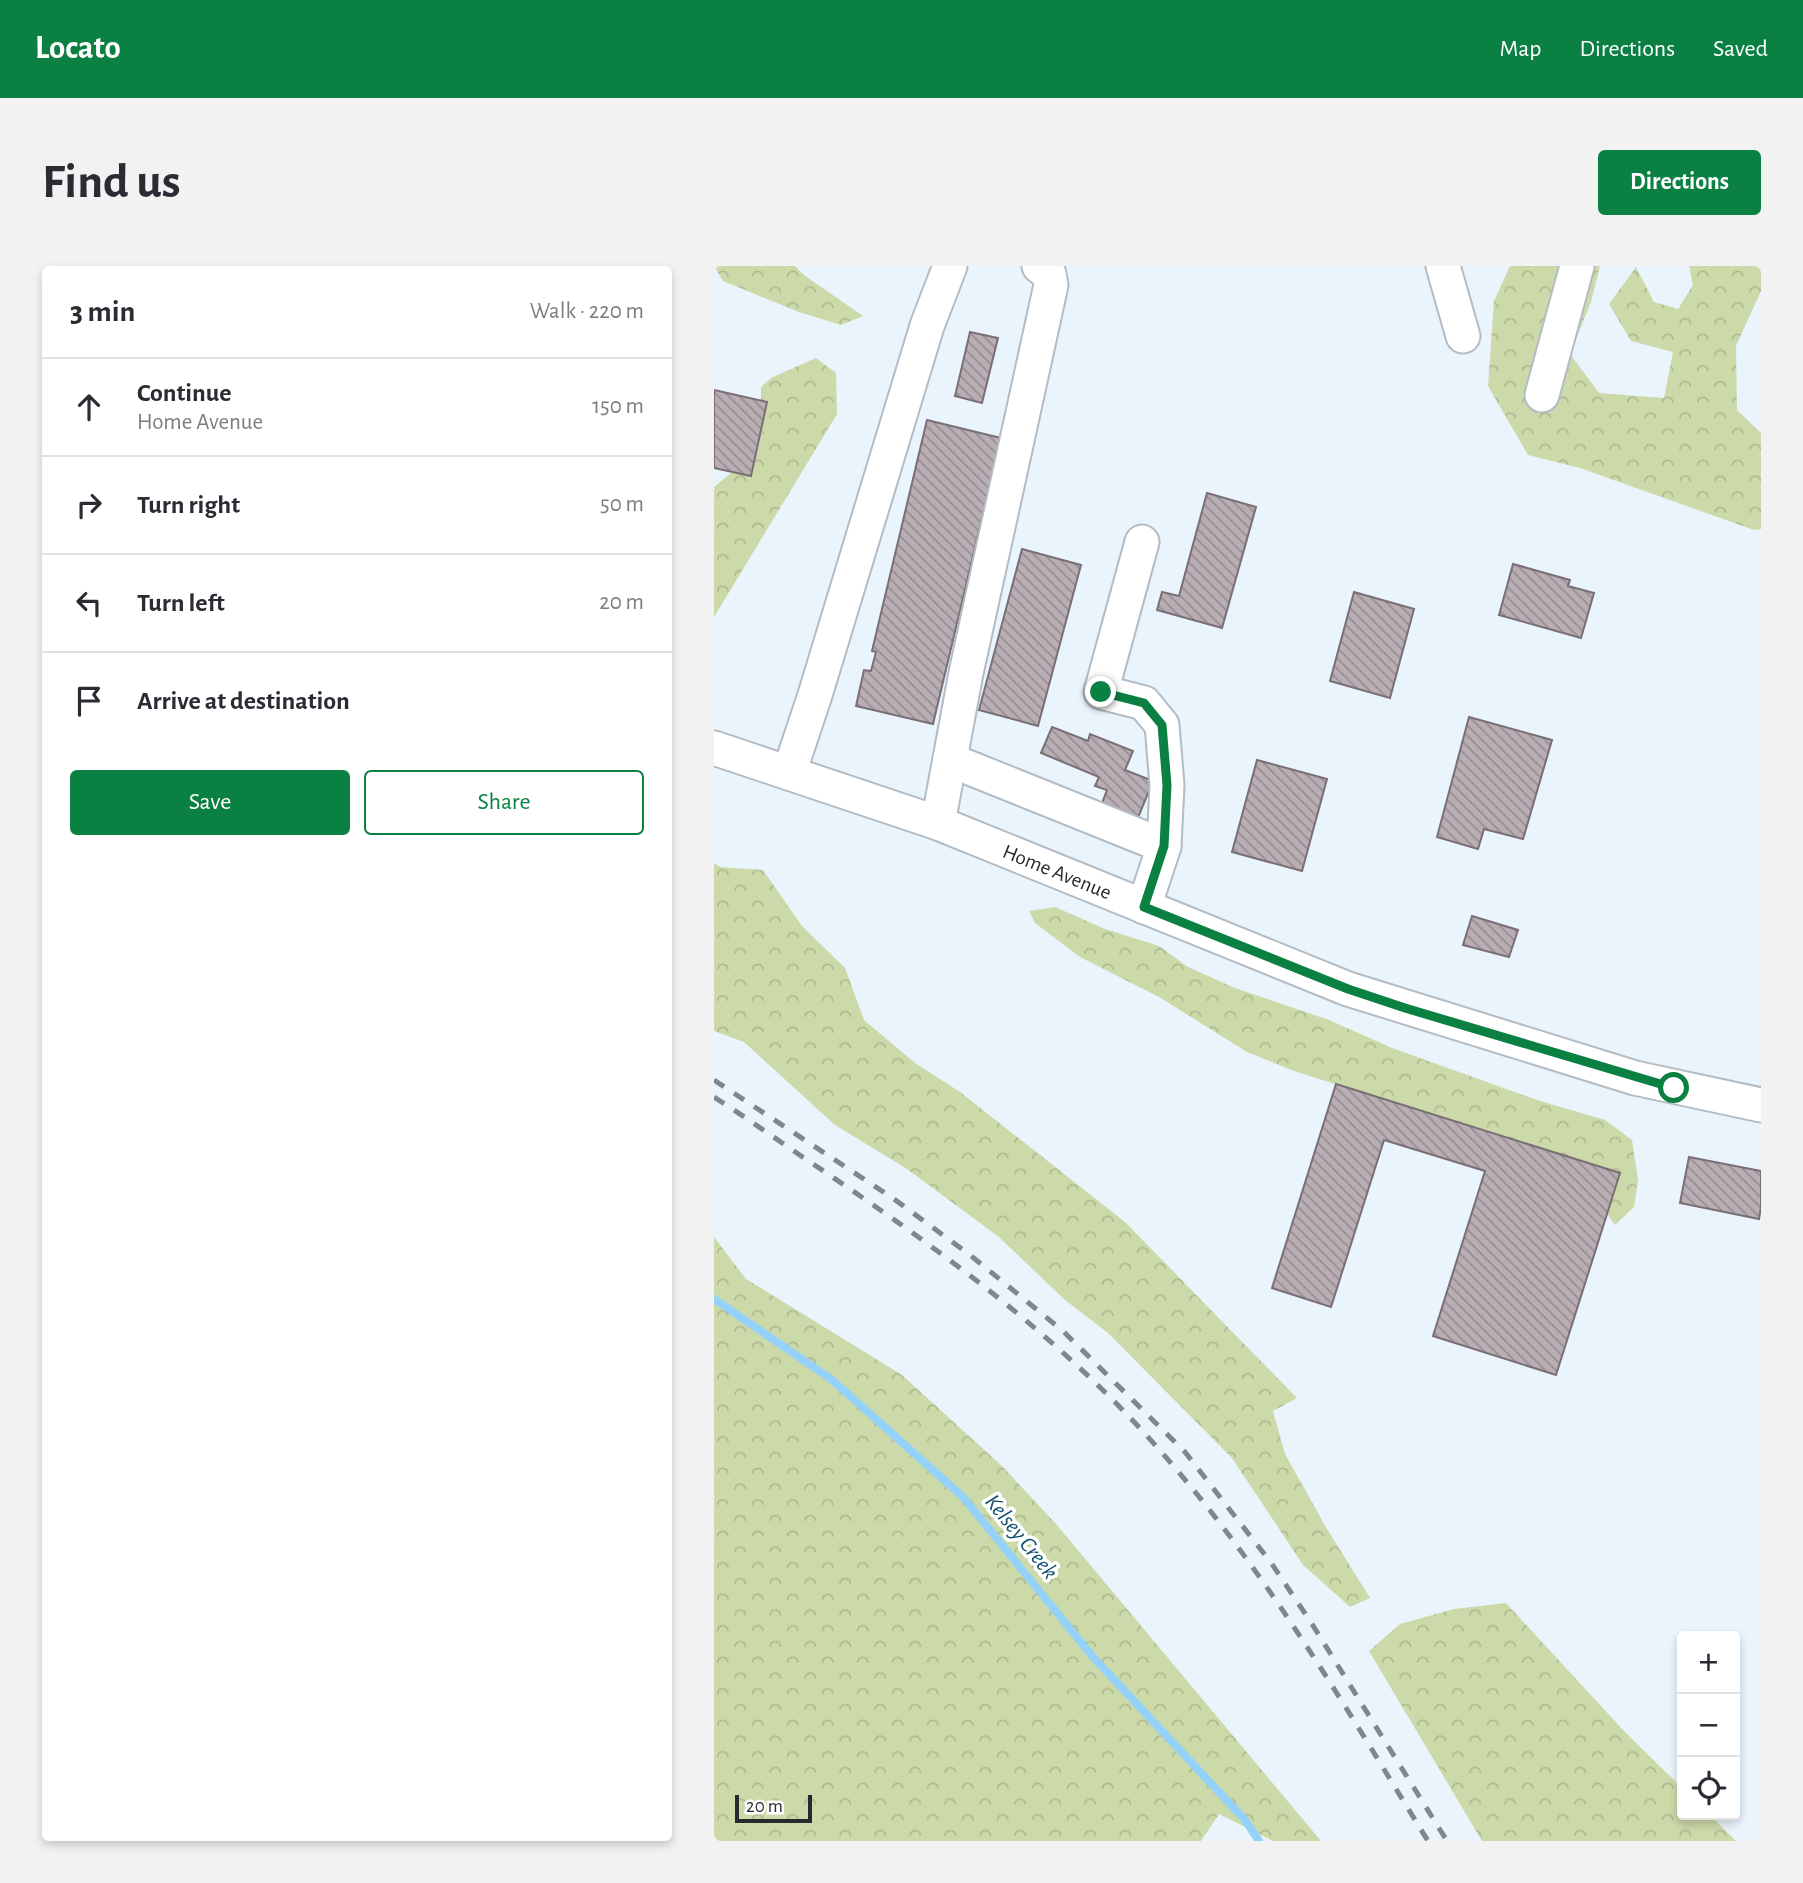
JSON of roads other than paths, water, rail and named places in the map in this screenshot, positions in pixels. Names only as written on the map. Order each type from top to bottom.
[{"type":"street","points":[[789,773],[927,326],[950,266]]},
{"type":"street","points":[[1443,266],[1462,336]]},
{"type":"street","points":[[1542,395],[1577,266]]},
{"type":"street","points":[[939,823],[966,673],[1051,285],[1046,269]]},
{"type":"street","points":[[1142,542],[1101,692],[1144,703],[1162,725],[1167,785],[1164,846],[1144,907]]},
{"type":"street","name":"Home Avenue","points":[[714,748],[939,823],[1348,989],[1635,1078],[1761,1105]]},
{"type":"street","points":[[950,760],[1164,846]]},
{"type":"waterway","name":"Kelsey Creek","points":[[714,1299],[831,1379],[963,1497],[1093,1657],[1245,1820],[1259,1841]]},
{"type":"railway","points":[[714,1080],[894,1199],[970,1255],[1063,1331],[1185,1452],[1272,1564],[1447,1841]]},
{"type":"railway","points":[[714,1097],[962,1269],[1047,1338],[1126,1413],[1201,1499],[1271,1593],[1336,1691],[1428,1841]]}]
